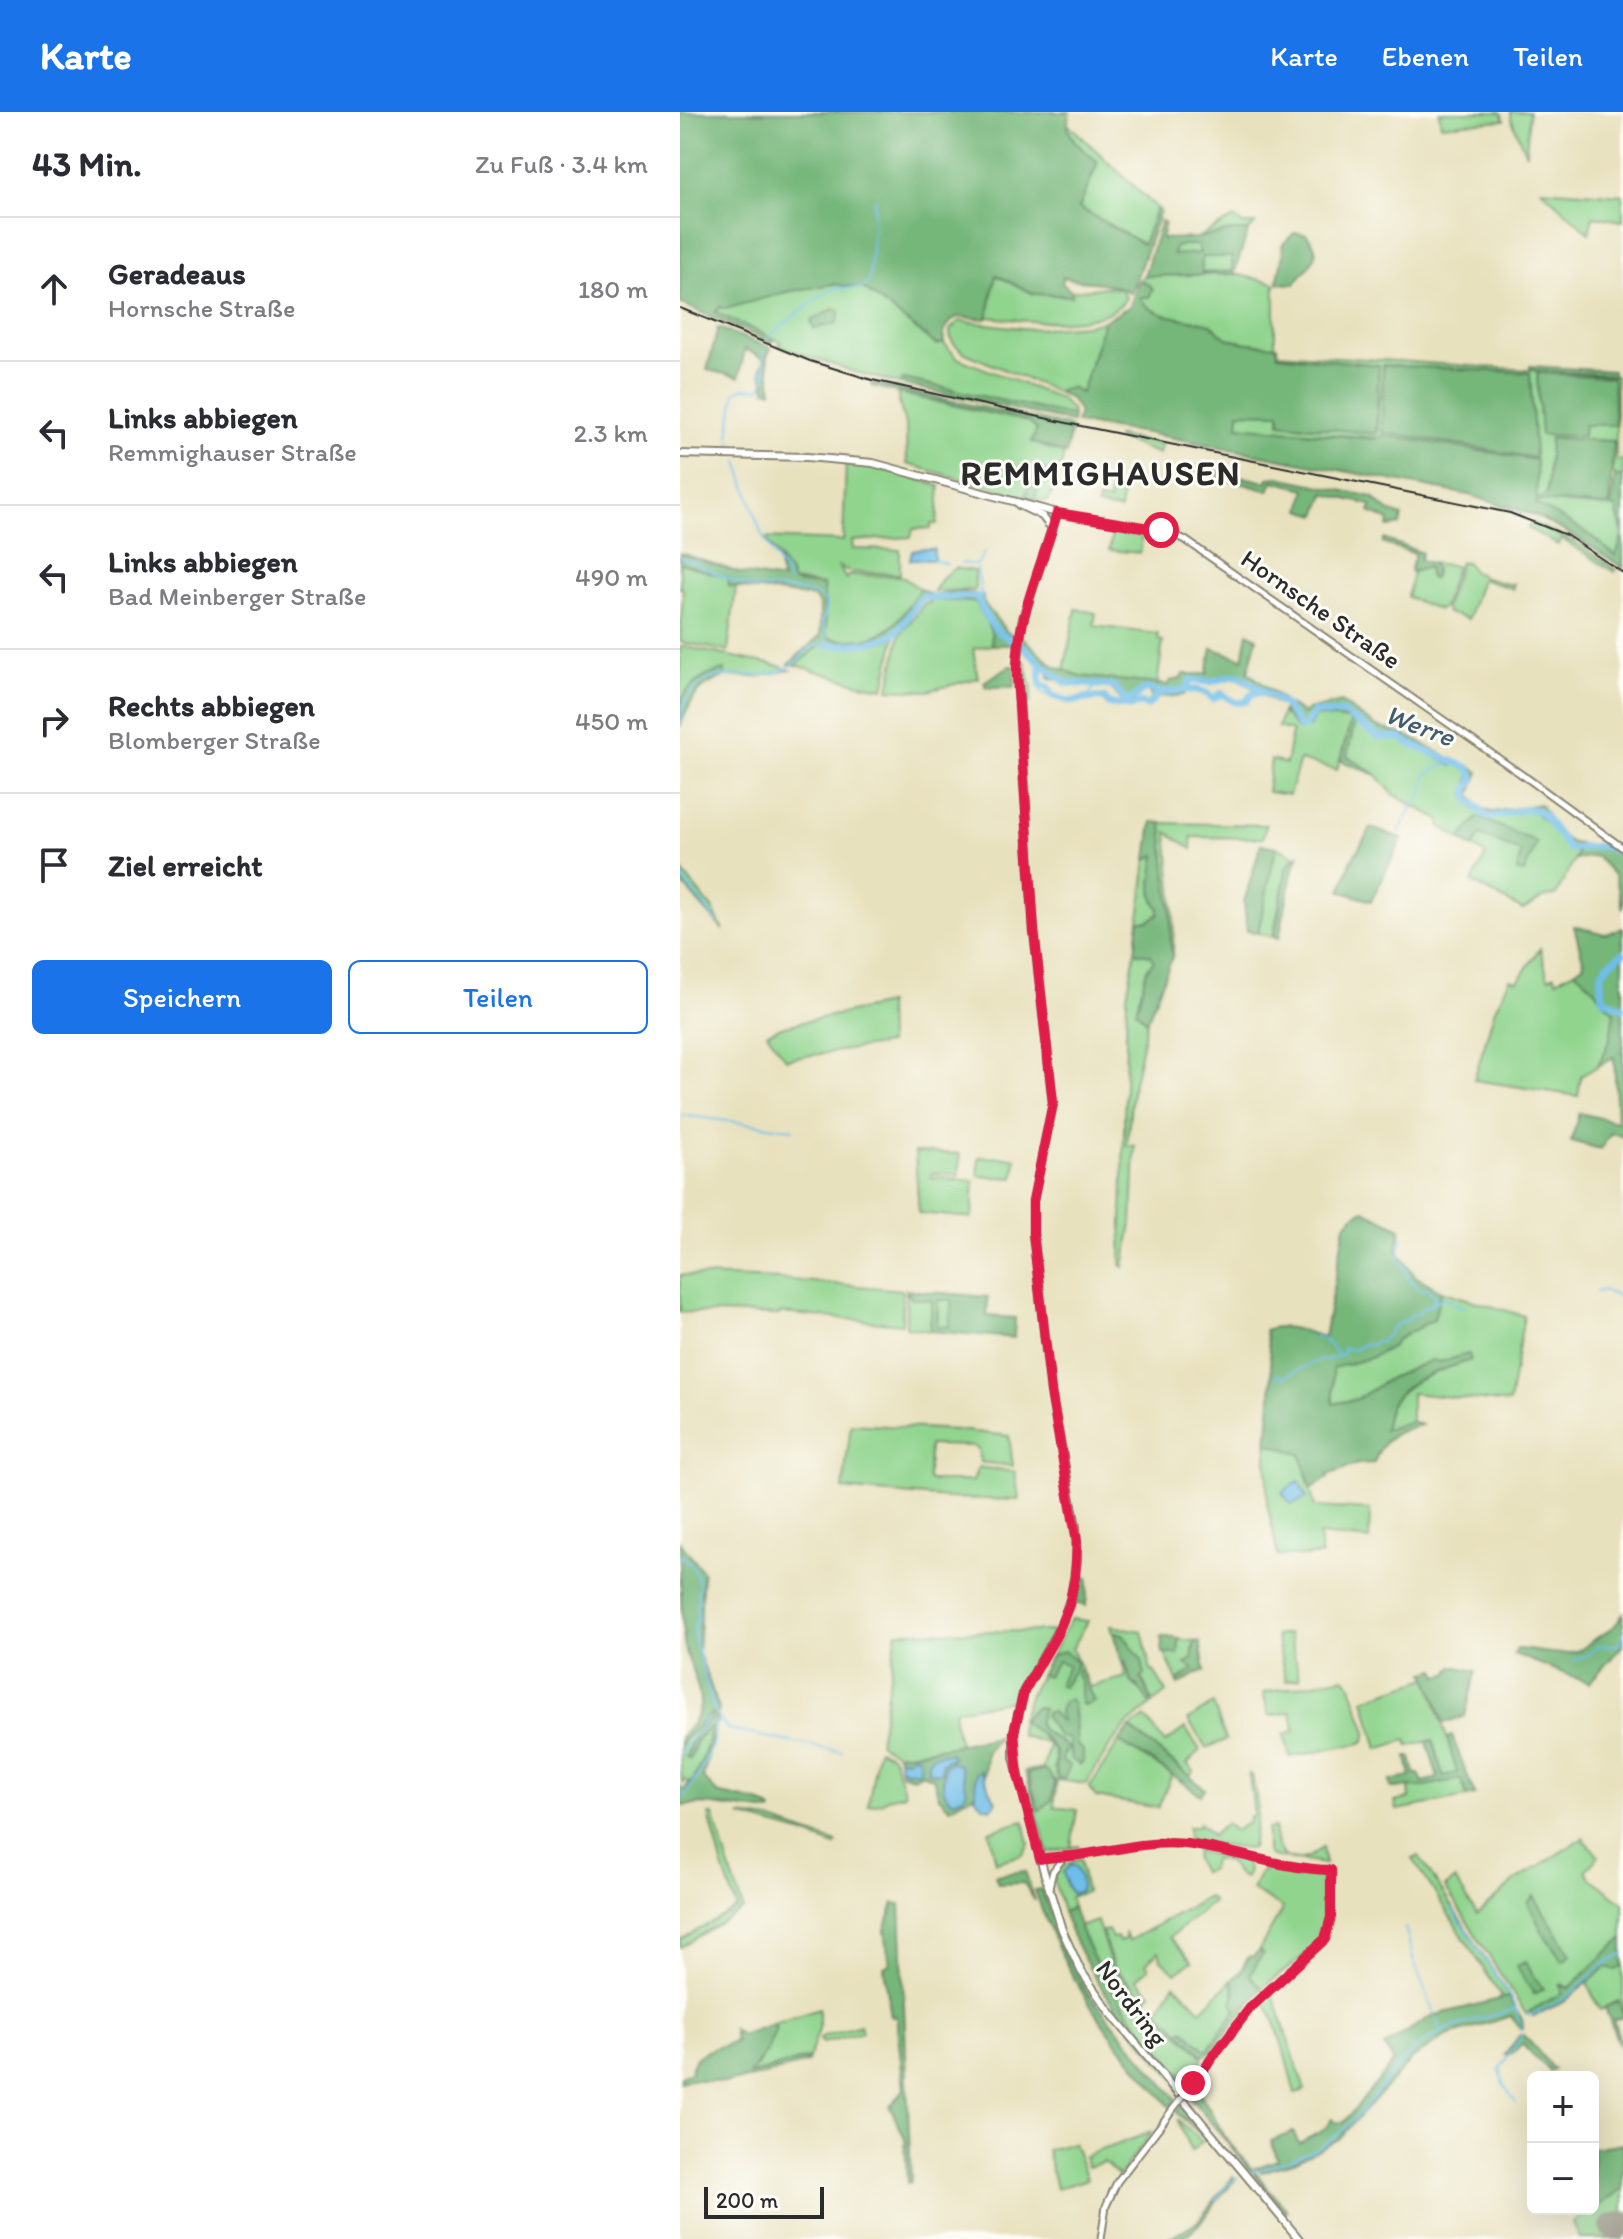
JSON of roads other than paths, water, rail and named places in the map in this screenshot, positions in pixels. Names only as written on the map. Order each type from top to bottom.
[{"type":"main road","points":[[680,454],[883,465],[1052,512],[1050,534]]},
{"type":"main road","points":[[1013,501],[1039,513],[1049,525]]},
{"type":"main road","name":"Hornsche Straße","points":[[1052,512],[1155,529],[1191,542],[1623,848]]},
{"type":"main road","name":"Nordring","points":[[1052,512],[1050,534],[1018,644],[1017,677],[1034,931],[1053,1103],[1033,1201],[1033,1233],[1051,1392],[1077,1542],[1075,1577],[1069,1605],[1056,1636],[1024,1691],[1014,1732],[1018,1775],[1049,1888],[1072,1953],[1094,1990],[1299,2239]]},
{"type":"main road","points":[[1041,1862],[1124,1846],[1178,1844],[1217,1849],[1294,1867],[1331,1870],[1331,1917],[1325,1939],[1250,2008],[1117,2182],[1106,2206],[1101,2239]]},
{"type":"main road","points":[[1049,1888],[1053,1871],[1070,1856]]},
{"type":"main road","points":[[1041,1862],[1061,1861]]},
{"type":"water","points":[[934,549],[934,560],[910,560],[912,551]]},
{"type":"water","points":[[1299,1481],[1307,1498],[1291,1504],[1282,1492]]},
{"type":"water","points":[[950,1753],[953,1757],[942,1763],[941,1773],[928,1772],[928,1762],[932,1756]]},
{"type":"water","points":[[912,1755],[919,1757],[919,1772],[900,1768],[898,1758],[908,1759]]},
{"type":"water","points":[[946,1764],[960,1765],[967,1791],[963,1797],[953,1801],[943,1785]]},
{"type":"water","points":[[981,1771],[996,1802],[992,1808],[983,1806],[975,1797],[976,1774]]},
{"type":"water","points":[[1071,1865],[1076,1867],[1081,1885],[1080,1891],[1072,1894],[1063,1872]]},
{"type":"waterway","points":[[874,217],[875,198]]},
{"type":"waterway","points":[[769,337],[825,294],[869,283],[874,221]]},
{"type":"waterway","points":[[764,351],[765,380]]},
{"type":"waterway","points":[[759,374],[765,369]]},
{"type":"waterway","points":[[729,436],[735,393],[743,388],[759,389],[763,384]]},
{"type":"waterway","points":[[731,441],[731,448],[738,451]]},
{"type":"waterway","points":[[738,461],[761,533],[790,582]]},
{"type":"waterway","points":[[961,563],[977,565],[985,551]]},
{"type":"waterway","name":"Werre","points":[[680,557],[748,586],[820,597],[826,602],[826,615],[821,621],[826,630],[827,645],[812,646],[792,665],[770,674],[706,680],[686,699],[680,723]]},
{"type":"waterway","points":[[933,560],[947,564]]},
{"type":"waterway","points":[[977,569],[979,599]]},
{"type":"waterway","name":"Werre","points":[[980,602],[982,595]]},
{"type":"waterway","name":"Werre","points":[[827,645],[863,643],[890,636],[923,597],[977,597],[988,620],[998,632],[1024,647],[1041,664],[1040,684],[1048,687],[1053,696],[1073,701],[1104,698],[1109,704],[1132,706],[1142,703],[1147,706],[1160,693],[1182,690],[1202,691],[1213,699],[1222,693],[1236,702],[1247,701],[1251,694],[1264,692]]},
{"type":"waterway","name":"Werre","points":[[1041,664],[1066,683],[1113,686],[1125,700],[1147,689],[1160,693]]},
{"type":"waterway","name":"Werre","points":[[1186,689],[1191,680],[1210,682],[1239,676],[1285,705],[1300,728],[1305,726],[1314,712],[1342,712],[1379,737],[1401,738],[1469,768],[1474,779],[1468,789],[1468,798],[1487,817],[1536,810],[1542,813],[1569,849],[1604,847],[1623,855]]},
{"type":"waterway","name":"Werre","points":[[1039,681],[1041,691],[1053,696]]},
{"type":"waterway","points":[[1087,696],[1098,684]]},
{"type":"waterway","name":"Werre","points":[[1078,699],[1085,695],[1091,698]]},
{"type":"waterway","name":"Werre","points":[[1133,698],[1139,703]]},
{"type":"waterway","points":[[1415,803],[1424,791],[1426,775],[1439,767],[1455,763]]},
{"type":"waterway","points":[[1399,832],[1413,806]]},
{"type":"waterway","points":[[680,876],[718,923]]},
{"type":"waterway","name":"Werre","points":[[1623,953],[1606,967],[1601,976],[1604,999],[1623,1008]]},
{"type":"waterway","points":[[680,1115],[793,1129]]},
{"type":"waterway","points":[[1402,1237],[1399,1255],[1406,1266],[1408,1278],[1420,1291],[1426,1288],[1434,1295],[1434,1300]]},
{"type":"waterway","points":[[1596,1292],[1602,1290],[1623,1298]]},
{"type":"waterway","points":[[1275,1377],[1279,1374],[1283,1378],[1312,1363],[1337,1357],[1343,1354],[1343,1348],[1353,1350],[1364,1344],[1372,1345],[1374,1341],[1381,1342],[1396,1324],[1408,1321],[1411,1315],[1445,1297],[1465,1307]]},
{"type":"waterway","points":[[1315,1336],[1323,1339],[1339,1355]]},
{"type":"waterway","points":[[680,1555],[694,1568],[700,1587],[694,1636],[720,1721],[715,1725],[704,1765],[680,1800]]},
{"type":"waterway","points":[[1574,1660],[1588,1655],[1598,1646],[1619,1645],[1623,1633]]},
{"type":"waterway","points":[[680,1753],[707,1719]]},
{"type":"waterway","points":[[721,1721],[728,1729],[735,1731],[842,1752]]},
{"type":"waterway","points":[[1451,1908],[1508,1994],[1522,2030]]},
{"type":"waterway","points":[[1405,1927],[1414,1962],[1441,2031]]},
{"type":"waterway","points":[[1528,2016],[1562,2000],[1607,1963],[1623,1954]]},
{"type":"waterway","points":[[1252,2172],[1285,2162],[1336,2136],[1359,2114],[1400,2064],[1424,2042],[1457,2026],[1516,2009]]},
{"type":"waterway","points":[[1516,2103],[1503,2084],[1500,2069],[1522,2035]]},
{"type":"waterway","points":[[1216,2201],[1227,2185],[1238,2177]]},
{"type":"railway","points":[[680,308],[810,361],[872,380],[1076,425],[1510,513],[1566,535],[1623,573]]},
{"type":"district","name":"REMMIGHAUSEN","points":[[1101,473]]}]
